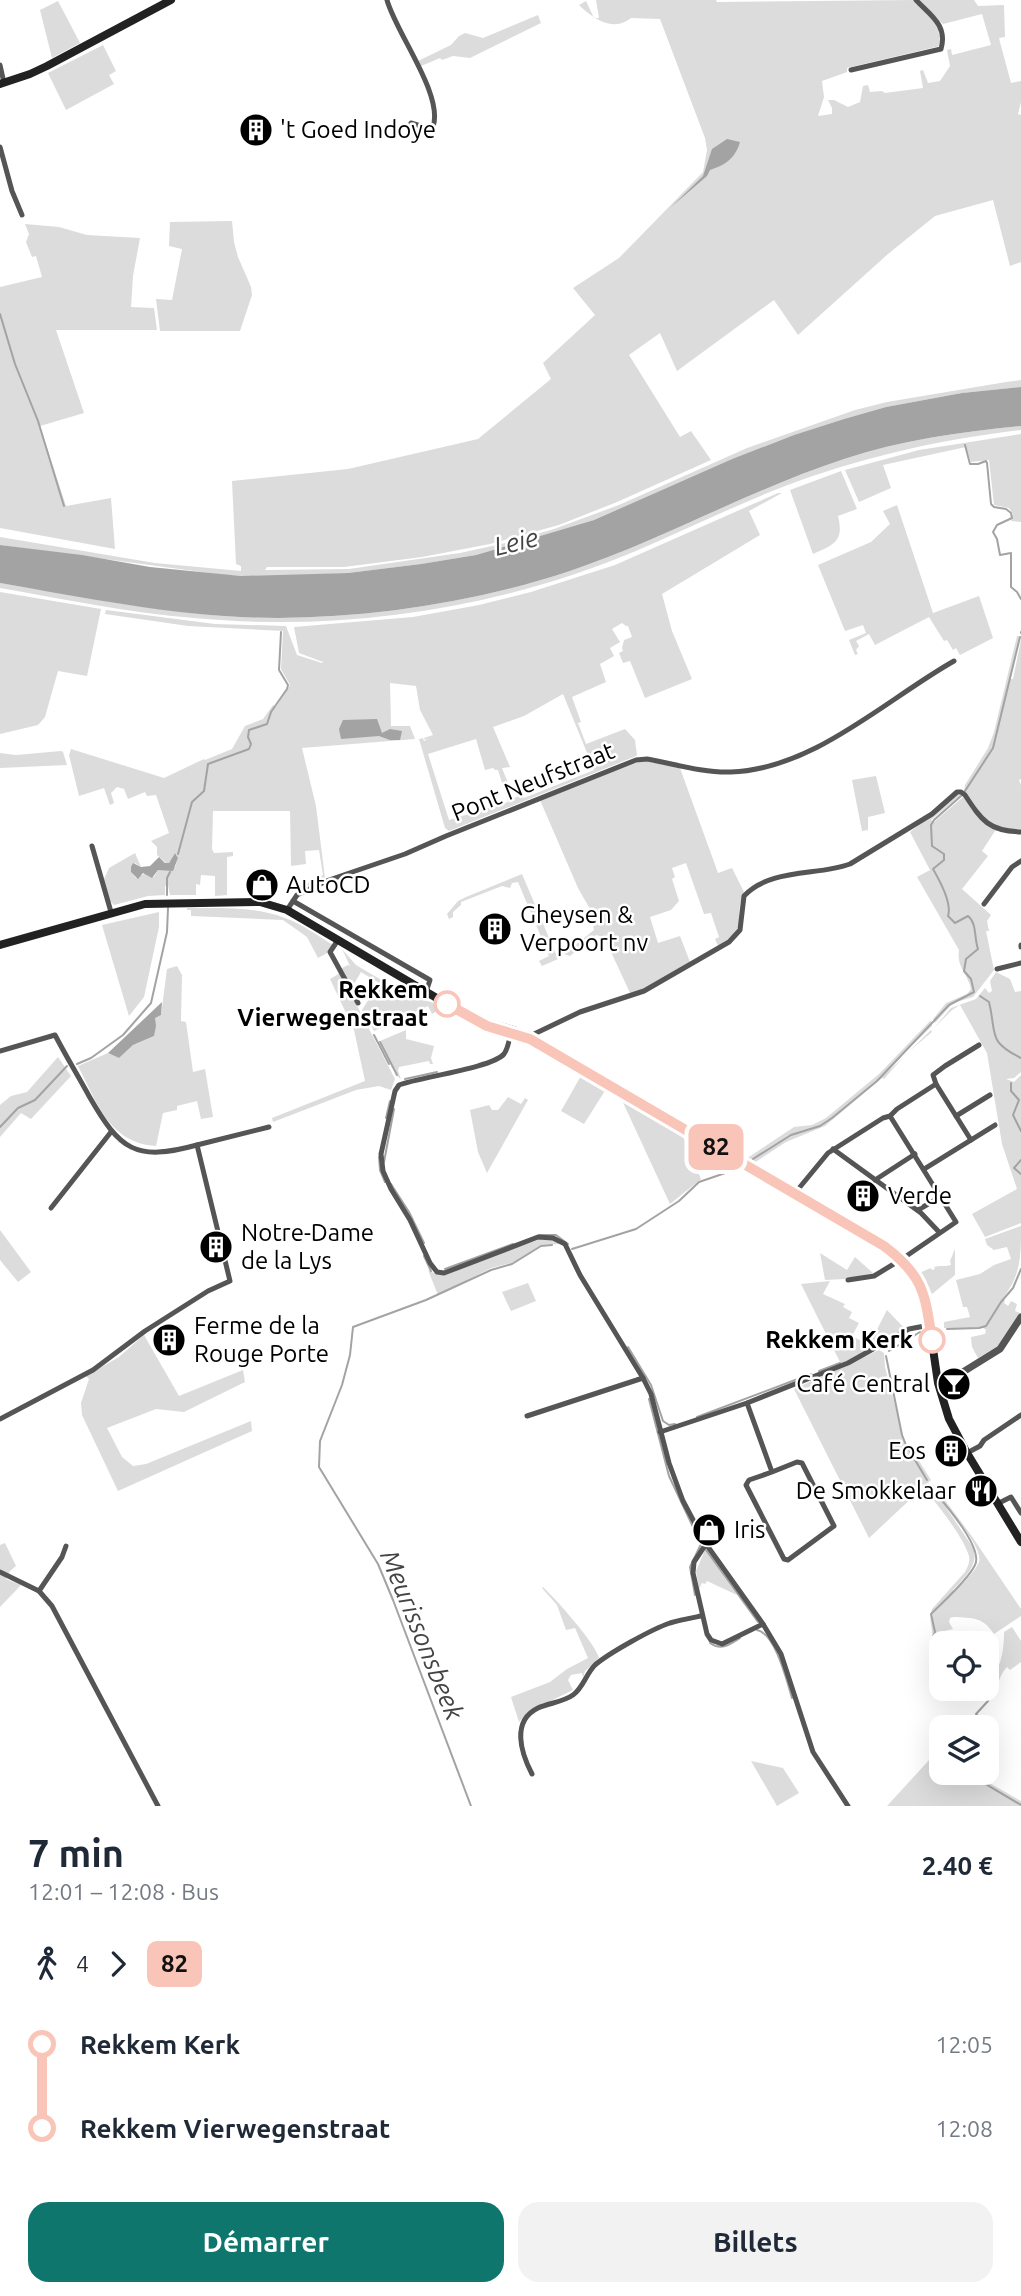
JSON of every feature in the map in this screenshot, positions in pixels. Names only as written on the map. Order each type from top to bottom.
[{"type":"main road","points":[[2,83],[47,66],[172,0]]},
{"type":"main road","points":[[0,945],[111,912],[154,903],[242,902],[286,911],[471,1018],[530,1039],[795,1193],[903,1259],[921,1286],[926,1301],[939,1381],[950,1419],[967,1453],[1021,1540]]},
{"type":"street","points":[[387,0],[390,12],[420,69],[435,106],[436,119],[433,127],[426,128],[411,123]]},
{"type":"street","points":[[851,70],[941,49],[943,37],[940,25],[916,0]]},
{"type":"street","points":[[0,65],[2,83]]},
{"type":"street","points":[[0,147],[22,215]]},
{"type":"street","points":[[0,183],[9,181]]},
{"type":"street","name":"Pont Neufstraat","points":[[286,911],[297,895],[329,880],[405,854],[636,760],[733,772],[795,758],[832,739],[954,661]]},
{"type":"street","points":[[530,1039],[532,1035],[559,1020],[644,991],[729,942],[740,930],[744,897],[756,887],[786,876],[850,864],[932,814],[957,792],[963,794],[986,823],[1004,830],[1021,832]]},
{"type":"street","points":[[92,846],[111,912]]},
{"type":"street","points":[[984,904],[1013,867],[1021,861]]},
{"type":"street","points":[[293,901],[430,979],[426,992]]},
{"type":"street","points":[[338,940],[330,952],[358,1003]]},
{"type":"street","points":[[997,969],[1021,963]]},
{"type":"street","points":[[512,1031],[505,1052],[499,1058],[399,1085],[395,1091],[381,1154],[385,1176],[437,1272],[444,1273],[538,1237],[563,1242],[643,1378],[683,1502],[706,1544],[781,1654],[813,1752],[848,1806]]},
{"type":"street","points":[[0,1051],[55,1035],[111,1132],[127,1145],[148,1152],[172,1152],[270,1127]]},
{"type":"street","points":[[971,1140],[933,1078],[934,1073],[979,1045]]},
{"type":"street","points":[[795,1193],[823,1157],[833,1149],[890,1116],[936,1084]]},
{"type":"street","points":[[956,1116],[990,1095]]},
{"type":"street","points":[[848,1280],[874,1276],[956,1222],[890,1116]]},
{"type":"street","points":[[924,1169],[995,1125]]},
{"type":"street","points":[[51,1208],[111,1132]]},
{"type":"street","points":[[0,1419],[106,1362],[145,1331],[208,1291],[230,1281],[197,1145]]},
{"type":"street","points":[[833,1149],[918,1210],[939,1232]]},
{"type":"street","points":[[875,1180],[915,1154]]},
{"type":"street","points":[[918,1210],[940,1197]]},
{"type":"street","points":[[939,1381],[942,1377],[960,1373],[1000,1349],[1021,1317]]},
{"type":"street","points":[[660,1432],[747,1403],[848,1363],[909,1329],[930,1325]]},
{"type":"street","points":[[527,1416],[643,1378]]},
{"type":"street","points":[[747,1403],[772,1472]]},
{"type":"street","points":[[967,1453],[1021,1415]]},
{"type":"street","points":[[797,1462],[802,1463],[834,1526],[788,1560],[784,1559],[746,1485],[749,1480],[772,1472],[797,1462]]},
{"type":"street","points":[[999,1503],[1011,1497],[1021,1513]]},
{"type":"street","points":[[706,1544],[693,1567],[701,1616],[707,1634],[717,1643],[728,1642],[763,1625]]},
{"type":"street","points":[[39,1591],[66,1546]]},
{"type":"street","points":[[0,1572],[39,1591],[52,1606],[158,1806]]},
{"type":"street","points":[[532,1774],[521,1740],[522,1726],[528,1714],[571,1696],[578,1691],[596,1665],[642,1636],[668,1624],[701,1616]]},
{"type":"shaded area","points":[[596,0],[914,0],[930,15],[938,31],[940,46],[847,68],[847,72],[822,81],[824,97],[818,116],[832,114],[828,100],[848,107],[860,102],[863,86],[868,85],[870,92],[885,93],[923,88],[920,71],[923,70],[928,83],[940,81],[950,66],[947,50],[951,49],[952,55],[991,45],[982,14],[943,24],[918,0],[974,0],[978,6],[1004,5],[1005,37],[999,38],[1011,83],[1021,81],[1018,114],[1021,115],[1021,262],[1010,266],[993,200],[935,216],[888,254],[798,335],[774,300],[677,371],[660,333],[629,355],[680,437],[691,431],[711,460],[559,525],[490,544],[422,557],[344,567],[267,567],[265,570],[349,569],[460,553],[510,542],[619,505],[747,448],[855,410],[1006,382],[1021,380],[1021,387],[962,393],[886,407],[844,419],[732,459],[594,520],[476,555],[421,564],[348,573],[263,577],[224,575],[0,545],[0,537],[155,563],[241,571],[241,566],[236,564],[232,481],[348,469],[478,439],[551,379],[543,363],[595,315],[573,288],[619,258],[703,172],[707,150],[705,138],[660,19],[631,18],[610,24],[595,18],[599,18]]},
{"type":"shaded area","points":[[58,1],[80,43],[52,58],[40,10]]},
{"type":"shaded area","points":[[586,1],[593,17],[584,10],[579,5]]},
{"type":"shaded area","points":[[538,15],[541,23],[470,58],[440,58],[421,66],[418,61],[451,45],[465,33],[483,38]]},
{"type":"shaded area","points":[[103,45],[116,71],[109,75],[114,84],[66,110],[48,73]]},
{"type":"shaded area","points":[[727,139],[740,142],[732,157],[710,170],[707,176],[670,208],[703,176],[712,149]]},
{"type":"shaded area","points":[[232,221],[238,257],[252,295],[240,331],[160,331],[156,299],[172,300],[182,249],[169,246],[170,222]]},
{"type":"shaded area","points":[[25,224],[59,227],[87,235],[140,238],[131,307],[154,308],[157,330],[56,330],[84,413],[40,426],[66,506],[111,498],[115,549],[0,528],[0,287],[42,277],[36,256],[32,257],[26,242],[29,234]]},
{"type":"shaded area","name":"Leie","points":[[1021,387],[1021,426],[932,438],[844,459],[809,471],[570,571],[499,591],[426,606],[352,615],[243,617],[138,607],[0,583],[0,545],[150,567],[241,576],[348,573],[476,555],[594,520],[732,459],[844,419],[886,407],[962,393]]},
{"type":"shaded area","points":[[1021,426],[1021,430],[929,445],[809,477],[627,555],[575,574],[482,600],[435,609],[339,620],[242,621],[145,613],[0,588],[0,583],[139,606],[243,617],[352,615],[426,606],[499,591],[570,571],[809,471],[866,452],[932,438]]},
{"type":"shaded area","points":[[1021,434],[1021,522],[1011,521],[1013,514],[1009,508],[994,505],[989,460],[971,462],[966,447],[883,465],[891,488],[859,502],[845,470],[919,450]]},
{"type":"shaded area","points":[[841,471],[857,509],[838,516],[840,531],[836,541],[813,554],[790,490]]},
{"type":"shaded area","points":[[782,493],[749,511],[760,535],[662,594],[672,631],[692,679],[645,698],[630,661],[623,663],[619,653],[623,651],[624,640],[632,637],[628,626],[622,623],[612,629],[620,642],[610,648],[614,656],[600,664],[606,682],[572,697],[586,744],[625,729],[635,740],[637,755],[634,757],[449,831],[445,828],[419,739],[423,738],[424,741],[430,738],[424,738],[433,735],[420,710],[416,686],[390,683],[391,726],[410,726],[415,739],[302,748],[316,806],[325,878],[302,890],[302,886],[323,875],[319,850],[305,851],[306,864],[291,866],[290,811],[213,811],[212,849],[214,853],[233,852],[233,856],[227,857],[227,895],[215,896],[215,876],[201,875],[200,885],[196,884],[196,895],[170,895],[168,885],[165,886],[165,895],[148,896],[114,905],[110,901],[104,879],[109,868],[135,853],[141,867],[135,863],[131,872],[136,878],[146,873],[154,877],[158,870],[175,867],[178,858],[175,853],[169,863],[166,863],[157,855],[157,847],[151,841],[169,833],[156,795],[147,796],[145,792],[128,799],[124,789],[117,787],[111,793],[114,803],[110,805],[104,788],[79,796],[69,755],[71,749],[164,778],[232,749],[245,726],[263,719],[273,705],[276,707],[290,685],[281,669],[283,631],[188,626],[105,614],[106,610],[215,624],[286,626],[297,655],[322,663],[299,653],[294,627],[413,617],[479,605],[531,592],[615,565]],"holes":[[[563,694],[594,770],[524,798],[522,795],[514,798],[502,768],[510,767],[493,727],[524,716]],[[476,739],[485,770],[498,770],[508,802],[449,820],[428,754]]]},
{"type":"shaded area","points":[[897,505],[933,613],[979,596],[993,638],[960,655],[947,640],[944,641],[929,617],[875,645],[869,634],[856,641],[859,646],[856,650],[858,654],[855,655],[849,640],[866,633],[863,625],[845,631],[818,565],[871,542],[890,524],[883,511]]},
{"type":"shaded area","points":[[0,592],[101,609],[87,676],[58,671],[45,717],[38,725],[0,734]]},
{"type":"shaded area","points":[[1017,636],[1019,641],[1010,679],[1013,679],[1021,640],[1021,830],[995,831],[982,851],[988,856],[962,889],[991,915],[987,921],[989,931],[986,931],[994,970],[973,997],[953,1003],[935,1023],[933,1019],[946,1003],[967,994],[971,989],[959,961],[959,950],[917,877],[930,870],[910,832],[957,795],[961,795],[931,820],[934,822],[963,797],[965,785],[988,748],[994,732]]},
{"type":"shaded area","points":[[377,719],[382,733],[390,729],[402,731],[400,740],[379,736],[341,739],[339,729],[343,720]]},
{"type":"shaded area","points":[[61,751],[67,765],[0,768],[0,753],[16,755]]},
{"type":"shaded area","points":[[645,761],[680,768],[718,873],[732,868],[744,892],[738,928],[718,946],[715,939],[719,937],[711,913],[704,914],[686,863],[672,868],[675,877],[672,879],[679,901],[671,910],[650,917],[658,943],[680,936],[690,962],[631,995],[604,937],[596,935],[570,956],[564,954],[594,930],[593,927],[598,923],[578,888],[540,800],[630,764]]},
{"type":"shaded area","points":[[876,776],[885,813],[868,817],[868,830],[862,831],[852,780]]},
{"type":"shaded area","points":[[175,853],[178,858],[173,871],[158,870],[152,878],[143,873],[138,879],[131,872],[133,863],[141,867],[150,866],[159,857],[169,863]]},
{"type":"shaded area","points":[[522,874],[558,959],[542,966],[539,961],[549,956],[518,882],[512,883],[510,888],[502,886],[461,902],[453,912],[453,917],[449,919],[447,914],[458,901]]},
{"type":"shaded area","points":[[187,908],[236,908],[273,914],[298,923],[333,945],[329,952],[318,958],[307,937],[283,920],[191,916],[191,910]]},
{"type":"shaded area","points":[[159,912],[159,927],[144,997],[129,1016],[102,925]]},
{"type":"shaded area","points":[[342,949],[356,965],[410,997],[442,1008],[432,1014],[428,1006],[374,1031],[362,1010],[379,983],[361,972],[351,989],[340,969],[350,966]]},
{"type":"shaded area","points":[[177,966],[182,975],[181,1021],[186,1022],[193,1072],[205,1069],[213,1117],[201,1119],[197,1101],[163,1113],[156,1146],[140,1143],[116,1129],[106,1118],[78,1066],[108,1053],[119,1058],[133,1045],[154,1036],[155,1017],[161,1015],[167,969]]},
{"type":"shaded area","points":[[996,972],[1010,979],[1015,992],[1021,991],[1021,1072],[1014,1078],[1006,1079],[1014,1082],[1021,1075],[1021,1223],[985,1237],[972,1214],[1017,1189],[1002,1144],[987,1053],[960,1005],[934,1028],[951,1008],[976,999],[985,988],[989,993],[992,991],[990,981]]},
{"type":"shaded area","points":[[340,973],[395,1079],[391,1090],[379,1086],[356,1090],[273,1122],[272,1118],[365,1081],[354,1030],[330,979]]},
{"type":"shaded area","points":[[162,1002],[161,1015],[155,1018],[154,1036],[133,1045],[119,1058],[108,1053]]},
{"type":"shaded area","points":[[931,1020],[932,1026],[888,1072],[903,1057],[884,1079],[825,1126],[786,1142],[754,1163],[746,1159],[794,1127],[812,1125],[826,1118],[879,1074]]},
{"type":"shaded area","points":[[406,1030],[406,1039],[434,1046],[431,1058],[433,1064],[429,1061],[399,1067],[401,1079],[380,1041]]},
{"type":"shaded area","points":[[931,1030],[932,1032],[909,1051]]},
{"type":"shaded area","points":[[58,1057],[71,1076],[31,1119],[21,1113],[0,1137],[0,1105],[11,1096],[27,1092]]},
{"type":"shaded area","points":[[582,1074],[606,1089],[584,1124],[561,1111]]},
{"type":"shaded area","points":[[620,1096],[681,1132],[701,1179],[670,1204]]},
{"type":"shaded area","points":[[508,1097],[521,1104],[525,1098],[528,1100],[487,1173],[478,1152],[470,1110],[489,1105],[492,1110],[498,1110]]},
{"type":"shaded area","points":[[1021,1226],[1017,1273],[1003,1298],[1008,1306],[1011,1301],[1017,1304],[1015,1311],[1020,1313],[1000,1345],[978,1358],[972,1347],[971,1337],[985,1334],[986,1330],[944,1328],[944,1322],[970,1317],[967,1307],[963,1307],[956,1280],[980,1274],[1011,1259],[1007,1247],[994,1250],[987,1245],[985,1239]]},
{"type":"shaded area","points":[[0,1230],[31,1272],[18,1282],[0,1260]]},
{"type":"shaded area","points":[[541,1239],[555,1240],[561,1244],[541,1245],[515,1262],[491,1268],[438,1295],[428,1270],[438,1275]]},
{"type":"shaded area","points":[[955,1249],[955,1275],[932,1294],[919,1273],[935,1269],[936,1266],[951,1265]]},
{"type":"shaded area","points":[[820,1253],[847,1270],[855,1257],[873,1273],[825,1280]]},
{"type":"shaded area","points":[[830,1281],[823,1294],[845,1304],[843,1307],[852,1312],[849,1318],[859,1323],[852,1336],[869,1345],[887,1310],[905,1329],[841,1364],[801,1284]]},
{"type":"shaded area","points":[[528,1283],[536,1301],[511,1311],[502,1292]]},
{"type":"shaded area","points":[[144,1335],[179,1396],[243,1370],[245,1382],[184,1412],[156,1409],[107,1428],[122,1457],[133,1466],[146,1464],[251,1421],[252,1431],[118,1491],[82,1415],[81,1403],[89,1379],[86,1376],[119,1357]]},
{"type":"shaded area","points":[[879,1350],[884,1353],[885,1367],[906,1447],[912,1458],[916,1456],[931,1480],[869,1538],[794,1389]]},
{"type":"shaded area","points":[[932,1483],[1021,1609],[1021,1616],[998,1631],[992,1631],[986,1624],[977,1620],[953,1617],[949,1622],[953,1629],[931,1631],[932,1609],[965,1572],[969,1558],[956,1530],[925,1489],[930,1484],[974,1549],[972,1566],[954,1592],[979,1562],[975,1545]]},
{"type":"shaded area","points":[[5,1543],[16,1566],[6,1579],[21,1585],[0,1607],[0,1545]]},
{"type":"shaded area","points":[[705,1550],[737,1595],[707,1581],[702,1583],[699,1589],[696,1571]]},
{"type":"shaded area","points":[[543,1587],[583,1632],[599,1658],[585,1671],[583,1678],[582,1673],[571,1675],[568,1680],[573,1690],[528,1712],[519,1722],[511,1697],[550,1682],[588,1658],[575,1628],[566,1630],[557,1605]]},
{"type":"shaded area","points":[[1012,1627],[1021,1641],[1021,1662],[1010,1670],[1007,1667],[999,1680],[999,1665],[1004,1632]]},
{"type":"shaded area","points":[[929,1760],[929,1785],[993,1785],[1021,1801],[1021,1806],[887,1806]]},
{"type":"shaded area","points":[[751,1761],[783,1768],[799,1793],[777,1806]]},
{"type":"waterway","points":[[0,314],[15,364],[38,421],[64,506]]},
{"type":"waterway","points":[[965,445],[970,464],[987,463],[991,504],[1011,513],[1012,518],[997,525],[993,532],[1000,555],[1011,553],[1011,587],[1021,599]]},
{"type":"waterway","points":[[178,854],[192,802],[204,791],[208,764],[249,749],[249,730],[267,724],[271,712],[287,689],[288,685],[279,670],[281,632]]},
{"type":"waterway","points":[[965,791],[993,748],[1020,637]]},
{"type":"waterway","points":[[753,1159],[791,1135],[820,1126],[832,1118],[877,1081],[949,1005],[974,992],[971,979],[964,971],[966,959],[978,949],[973,923],[968,916],[955,923],[948,916],[947,899],[933,869],[944,860],[944,854],[932,846],[931,825],[961,796]]},
{"type":"waterway","points":[[167,895],[167,878],[170,872]]},
{"type":"waterway","points":[[77,1064],[91,1058],[123,1035],[151,1003],[167,932],[168,908]]},
{"type":"waterway","points":[[980,996],[989,1002],[998,1042],[1021,1058]]},
{"type":"waterway","points":[[374,1035],[389,1064]]},
{"type":"waterway","points":[[380,1042],[397,1075]]},
{"type":"waterway","points":[[0,1127],[18,1108],[35,1100],[67,1066]]},
{"type":"waterway","points":[[405,1079],[437,1072]]},
{"type":"waterway","points":[[1011,1083],[1011,1091],[1019,1100],[1013,1115],[1021,1131]]},
{"type":"waterway","points":[[386,1118],[390,1101]]},
{"type":"waterway","points":[[384,1162],[394,1109]]},
{"type":"waterway","points":[[379,1157],[385,1182]]},
{"type":"waterway","points":[[1021,1160],[1014,1168],[1021,1174]]},
{"type":"waterway","points":[[572,1249],[636,1229],[679,1201],[699,1182],[740,1168]]},
{"type":"waterway","points":[[391,1184],[424,1243]]},
{"type":"waterway","points":[[539,1235],[556,1235],[568,1244]]},
{"type":"waterway","points":[[445,1269],[513,1244]]},
{"type":"waterway","name":"Meurissonsbeek","points":[[471,1806],[378,1564],[319,1467],[320,1441],[342,1385],[350,1355],[353,1327],[426,1300],[491,1270],[512,1264],[541,1246],[552,1245]]},
{"type":"waterway","points":[[424,1256],[431,1271]]},
{"type":"waterway","points":[[947,1329],[986,1326],[1013,1288],[1021,1269]]},
{"type":"waterway","points":[[889,1351],[920,1332]]},
{"type":"waterway","points":[[628,1347],[651,1385],[663,1421],[669,1425],[675,1424]]},
{"type":"waterway","points":[[886,1356],[902,1435],[927,1480]]},
{"type":"waterway","points":[[819,1371],[840,1363]]},
{"type":"waterway","points":[[697,1417],[811,1374]]},
{"type":"waterway","points":[[649,1399],[669,1476],[701,1544],[690,1567],[695,1595]]},
{"type":"waterway","points":[[930,1486],[968,1536],[976,1557],[975,1565],[967,1577],[931,1614],[935,1631]]},
{"type":"waterway","points":[[706,1550],[758,1622]]},
{"type":"waterway","points":[[757,1630],[764,1633],[775,1649],[792,1698]]},
{"type":"waterway","points":[[710,1643],[721,1647],[740,1638]]},
{"type":"waterway","points":[[977,1715],[988,1701]]},
{"type":"waterway","points":[[987,1785],[1021,1805]]},
{"type":"bus line","name":"82","points":[[447,1004],[487,1026],[530,1039],[884,1246],[902,1259],[921,1286],[927,1304],[932,1340]]},
{"type":"place","name":"'t Goed Indoye","points":[[256,130]]},
{"type":"place","name":"AutoCD","points":[[262,885]]},
{"type":"place","name":"Gheysen & Verpoort nv","points":[[495,929]]},
{"type":"place","name":"Rekkem Vierwegenstraat","points":[[447,1004]]},
{"type":"place","name":"Verde","points":[[863,1196]]},
{"type":"place","name":"Notre-Dame de la Lys","points":[[216,1247]]},
{"type":"place","name":"Ferme de la Rouge Porte","points":[[169,1340]]},
{"type":"place","name":"Rekkem Kerk","points":[[932,1340]]},
{"type":"place","name":"Café Central","points":[[954,1384]]},
{"type":"place","name":"Eos","points":[[951,1451]]},
{"type":"place","name":"De Smokkelaar","points":[[981,1491]]},
{"type":"place","name":"Iris","points":[[709,1530]]}]
